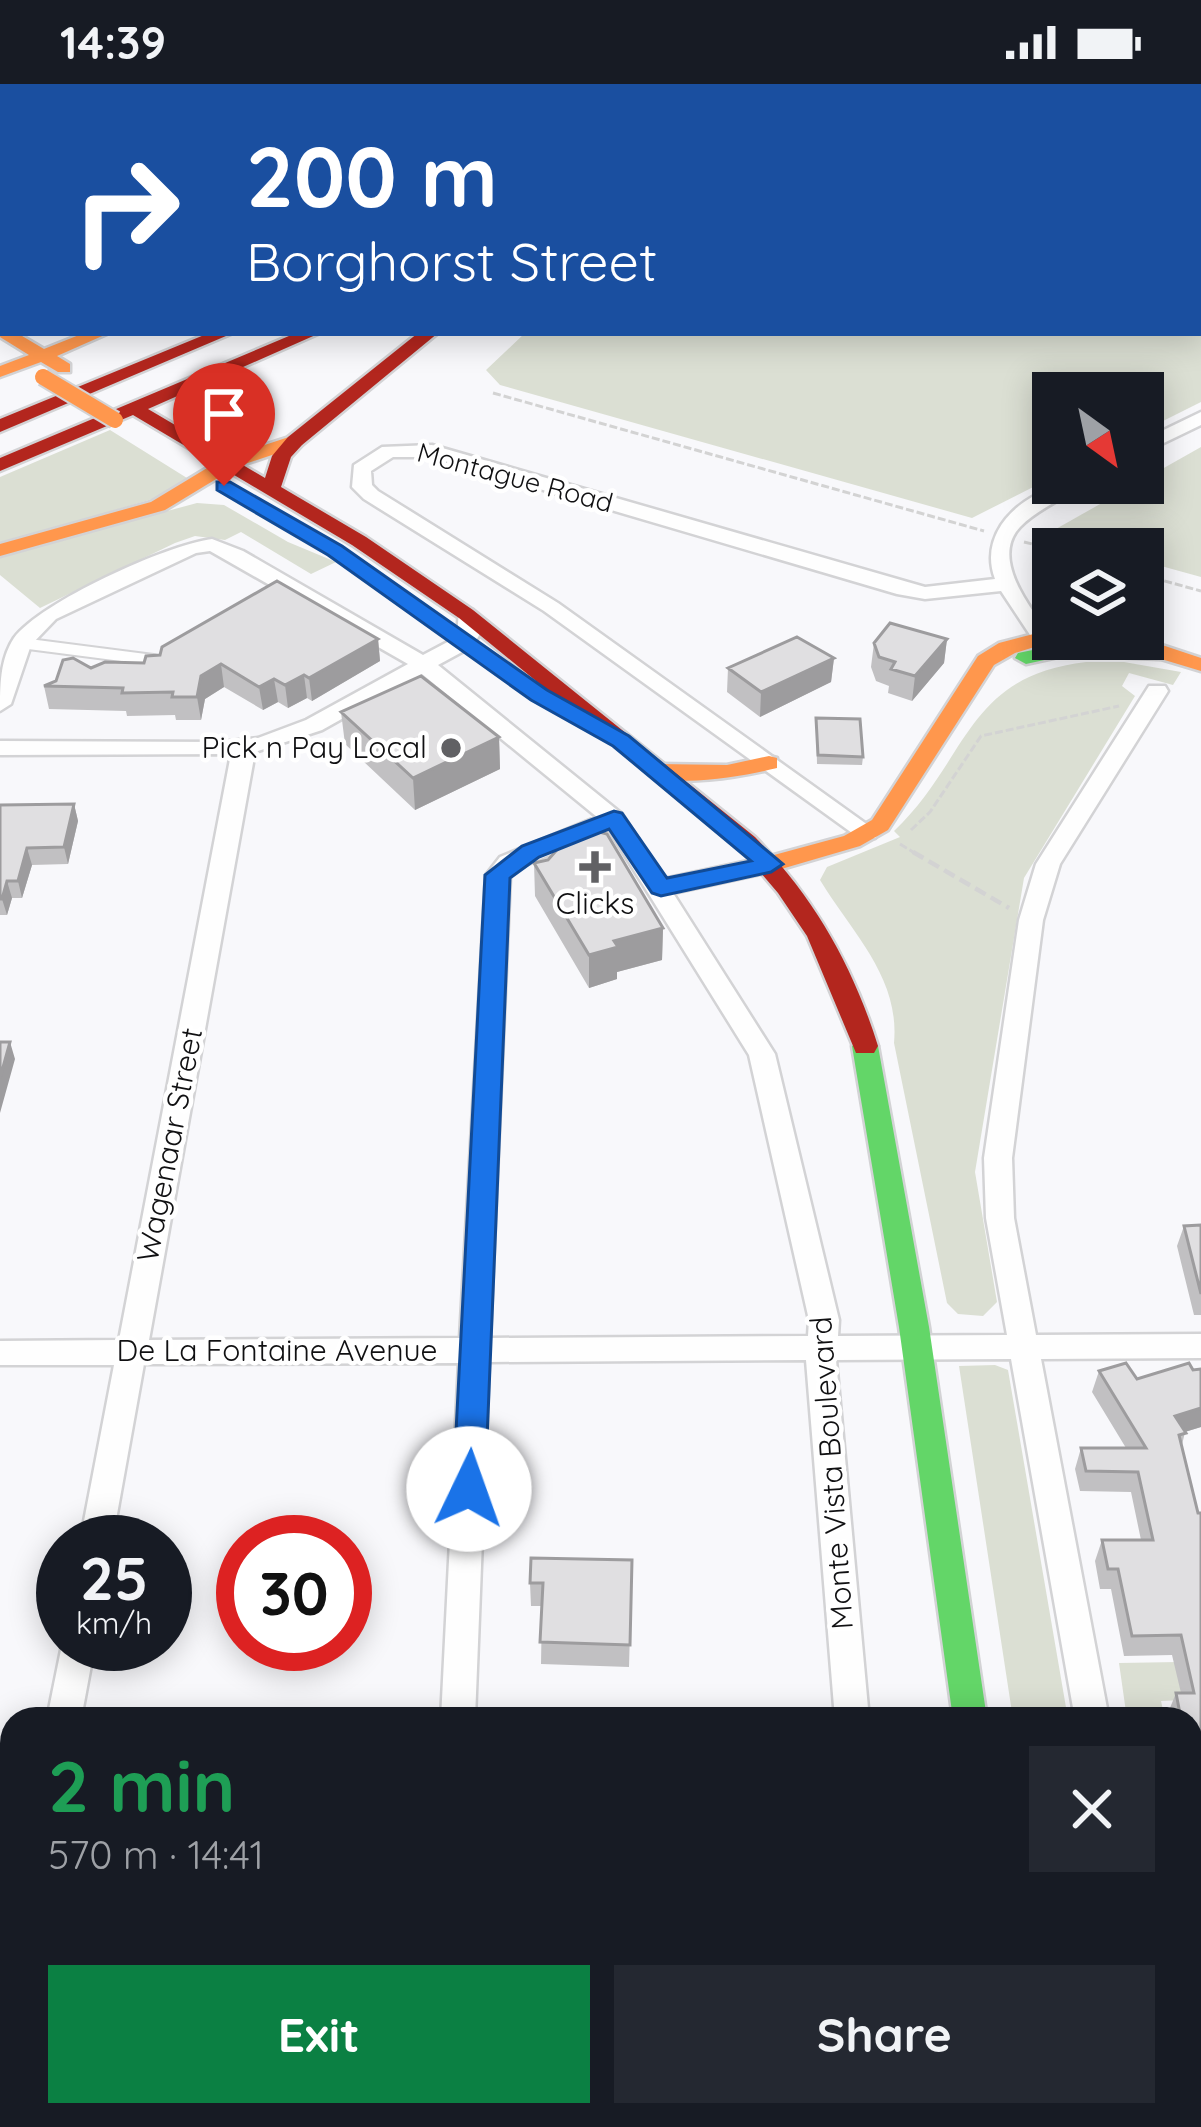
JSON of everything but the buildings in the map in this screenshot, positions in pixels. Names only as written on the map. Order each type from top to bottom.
[{"type":"main road","points":[[19,352],[87,336]]},
{"type":"main road","points":[[0,426],[217,336]]},
{"type":"main road","points":[[0,465],[304,336]]},
{"type":"main road","points":[[271,489],[283,456],[295,441],[425,336]]},
{"type":"main road","points":[[19,352],[217,469],[335,550],[466,628]]},
{"type":"main road","points":[[0,550],[158,506],[217,469],[295,441]]},
{"type":"main road","points":[[217,469],[271,489],[359,542],[565,712],[621,741],[771,864],[789,885],[838,969],[858,1022],[919,1346],[968,1707]]},
{"type":"main road","points":[[771,864],[868,833],[891,812],[963,699],[1032,651]]},
{"type":"main road","points":[[1164,654],[1201,665]]},
{"type":"main road","points":[[657,771],[727,772],[769,763]]},
{"type":"street","points":[[1164,437],[1201,418]]},
{"type":"street","name":"Montague Road","points":[[868,833],[551,607],[371,495],[362,487],[361,469],[389,451],[432,451],[910,591],[1006,584]]},
{"type":"street","points":[[1032,618],[1006,584],[996,554],[1000,535],[1033,504]]},
{"type":"street","name":"Monte Vista Boulevard","points":[[21,643],[40,621],[60,608],[191,548],[222,548],[423,664],[614,819],[762,1054],[824,1320],[820,1372],[851,1707]]},
{"type":"street","points":[[0,748],[244,748],[301,731],[423,664],[466,628]]},
{"type":"street","points":[[0,704],[21,643]]},
{"type":"street","points":[[1090,1707],[998,1187],[1030,920],[1048,864],[1157,691]]},
{"type":"street","name":"Wagenaar Street","points":[[101,1515],[244,748]]},
{"type":"street","points":[[459,1707],[498,875],[530,851],[614,819]]},
{"type":"street","points":[[661,888],[771,864]]},
{"type":"street","name":"De La Fontaine Avenue","points":[[0,1353],[1201,1346]]},
{"type":"street","points":[[66,1707],[72,1671]]},
{"type":"lane","points":[[21,643],[153,660]]},
{"type":"path","points":[[493,393],[987,532]]},
{"type":"path","points":[[1016,540],[1032,544]]},
{"type":"path","points":[[1164,580],[1201,591]]},
{"type":"path","points":[[1016,913],[958,874],[889,839],[918,825],[930,812],[981,736],[1128,704]]},
{"type":"shaded area","points":[[522,336],[1201,336],[1201,402],[1164,420],[1164,372],[1032,372],[1032,488],[972,518],[500,385],[486,370]]},
{"type":"shaded area","points":[[110,430],[187,478],[166,495],[0,544],[0,477]]},
{"type":"shaded area","points":[[1201,447],[1201,577],[1164,567],[1164,528],[1058,528],[1100,504],[1164,504],[1164,468]]},
{"type":"shaded area","points":[[197,503],[224,505],[288,542],[336,562],[311,574],[241,532],[225,540],[195,536],[40,608],[0,575],[0,556]]},
{"type":"shaded area","points":[[1086,662],[1124,662],[1181,672],[1173,685],[1129,673],[1122,686],[1135,696],[1024,878],[975,1172],[997,1302],[983,1316],[958,1314],[947,1303],[894,1043],[889,997],[871,957],[820,880],[827,867],[900,837],[894,831],[992,703],[1016,684],[1046,670]]},
{"type":"shaded area","points":[[995,1365],[1008,1370],[1066,1707],[1011,1707],[959,1366]]},
{"type":"shaded area","points":[[1178,1662],[1183,1700],[1161,1701],[1162,1707],[1125,1707],[1119,1663]]},
{"type":"traffic: fast","points":[[1026,658],[1032,657]]},
{"type":"traffic: fast","points":[[865,1046],[914,1327],[968,1707]]},
{"type":"traffic: slow","points":[[10,336],[64,368]]},
{"type":"traffic: slow","points":[[0,372],[92,336]]},
{"type":"traffic: slow","points":[[43,377],[115,420]]},
{"type":"traffic: slow","points":[[0,550],[158,506],[229,463],[295,441]]},
{"type":"traffic: slow","points":[[771,864],[852,841],[880,825],[986,661],[1032,641]]},
{"type":"traffic: slow","points":[[1164,653],[1201,665]]},
{"type":"traffic: slow","points":[[657,771],[727,772],[769,763]]},
{"type":"traffic: jam","points":[[0,426],[217,336]]},
{"type":"traffic: jam","points":[[0,465],[304,336]]},
{"type":"traffic: jam","points":[[271,489],[282,456],[295,441],[425,336]]},
{"type":"traffic: jam","points":[[135,409],[359,541],[466,614],[747,842],[787,887],[820,936],[846,989],[865,1046]]},
{"type":"place","name":"Pick n Pay Local","points":[[451,748]]},
{"type":"place","name":"Clicks","points":[[595,867]]},
{"type":"route","points":[[224,486],[335,550],[539,695],[621,741],[771,864],[661,888],[614,819],[530,851],[498,875],[469,1489]]}]
